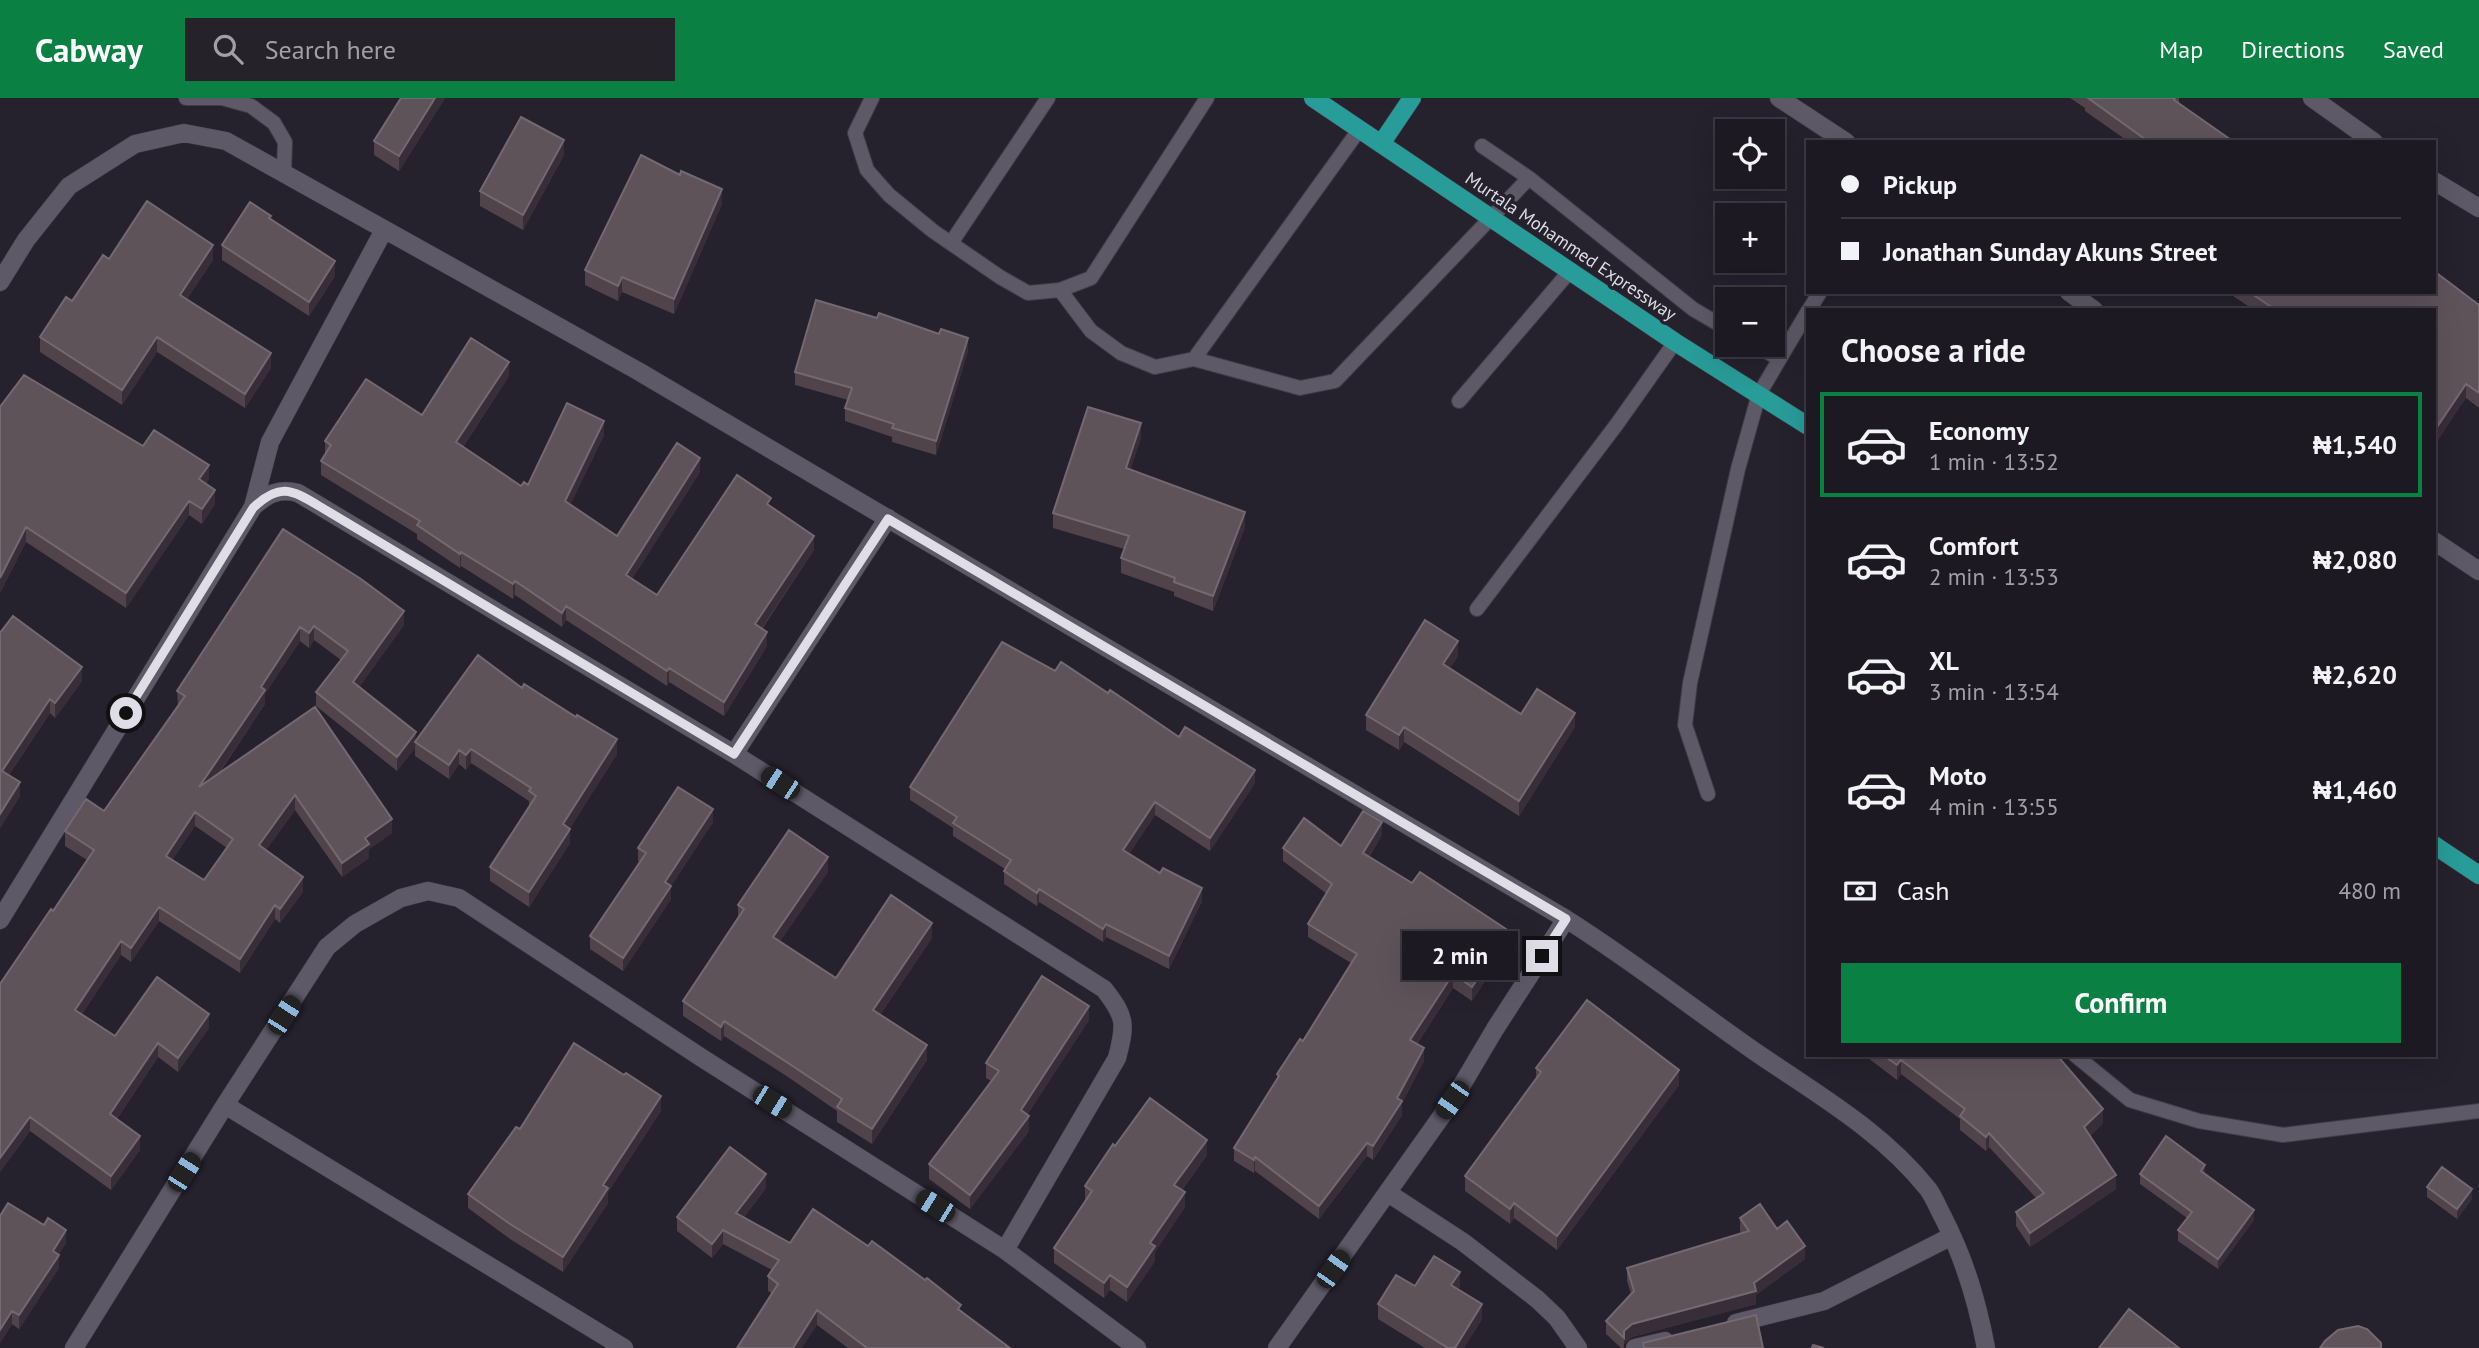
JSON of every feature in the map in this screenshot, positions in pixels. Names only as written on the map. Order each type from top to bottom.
[{"type":"main road","name":"Murtala Mohammed Expressway","points":[[1313,98],[1675,342],[1806,425]]},
{"type":"main road","points":[[1381,144],[1412,98]]},
{"type":"main road","points":[[2436,846],[2479,875]]},
{"type":"street","points":[[1779,98],[1843,140]]},
{"type":"street","points":[[2312,98],[2371,140]]},
{"type":"street","points":[[0,282],[26,240],[69,186],[135,144],[184,133],[226,141],[284,171],[384,230],[638,371],[1566,919],[1626,958],[1785,1073],[1825,1097],[1878,1138],[1929,1191],[1964,1260],[1977,1299],[1986,1348]]},
{"type":"street","points":[[2436,182],[2479,208]]},
{"type":"street","points":[[0,920],[253,508],[270,442],[384,230]]},
{"type":"street","points":[[2071,294],[2091,308]]},
{"type":"street","points":[[253,508],[271,493],[286,490],[298,493],[734,754],[1104,989],[1121,1010],[1124,1035],[1117,1058],[1006,1250]]},
{"type":"street","points":[[734,754],[888,519]]},
{"type":"street","points":[[2436,542],[2479,571]]},
{"type":"street","points":[[74,1348],[327,947],[355,924],[401,898],[428,891],[459,898],[702,1058],[1006,1250],[1138,1348]]},
{"type":"street","points":[[1277,1348],[1452,1100],[1566,919]]},
{"type":"street","points":[[225,1105],[624,1348]]},
{"type":"street","points":[[1388,1193],[1463,1242],[1537,1299],[1557,1318],[1578,1348]]},
{"type":"street","points":[[1716,1328],[1824,1301],[1952,1236]]},
{"type":"street","points":[[1635,1348],[1676,1338]]},
{"type":"lane","points":[[186,98],[222,98],[251,106],[274,124],[285,142],[284,171]]},
{"type":"lane","points":[[872,98],[855,134],[867,170],[889,195],[951,243],[1028,293],[1060,290],[1091,278],[1207,98]]},
{"type":"lane","points":[[951,243],[1048,98]]},
{"type":"lane","points":[[1194,359],[1359,130]]},
{"type":"lane","points":[[1482,146],[1529,178],[1693,309],[1715,322]]},
{"type":"lane","points":[[1060,290],[1091,331],[1121,354],[1155,367],[1194,359],[1300,388],[1335,381],[1529,178]]},
{"type":"lane","points":[[1459,401],[1570,271]]},
{"type":"lane","points":[[1708,794],[1685,725],[1689,694],[1738,469],[1759,394],[1806,313]]},
{"type":"lane","points":[[1477,609],[1617,424],[1675,342]]},
{"type":"lane","points":[[2077,1057],[2130,1100],[2199,1121],[2283,1135],[2479,1111]]},
{"type":"building","points":[[401,98],[435,98],[399,156],[374,141]]},
{"type":"building","points":[[2088,98],[2175,98],[2174,100],[2231,140],[2146,140]]},
{"type":"building","points":[[521,117],[564,140],[523,215],[480,191]]},
{"type":"building","points":[[641,155],[680,175],[681,171],[722,189],[674,299],[622,277],[618,286],[585,270]]},
{"type":"building","points":[[147,201],[213,245],[180,295],[271,353],[245,394],[157,337],[122,390],[40,337],[66,297],[72,301],[103,255],[109,259]]},
{"type":"building","points":[[250,202],[271,216],[269,218],[335,261],[309,302],[222,245]]},
{"type":"building","points":[[2436,273],[2479,305],[2479,393],[2466,384],[2436,429],[2436,308],[2273,308],[2252,294],[2436,294]]},
{"type":"building","points":[[816,300],[877,318],[879,313],[939,334],[941,329],[968,338],[936,441],[892,428],[894,424],[845,408],[852,388],[795,372]]},
{"type":"building","points":[[471,338],[509,362],[456,442],[521,486],[524,482],[528,485],[567,403],[604,421],[565,501],[617,536],[677,443],[700,458],[626,575],[657,595],[737,475],[771,498],[767,504],[814,536],[755,624],[767,632],[724,702],[669,668],[667,671],[566,606],[562,613],[515,581],[513,584],[461,552],[460,554],[417,525],[420,521],[321,461],[331,445],[325,441],[366,379],[422,415]]},
{"type":"building","points":[[24,375],[143,446],[154,430],[209,465],[199,479],[215,490],[202,509],[189,501],[126,593],[26,527],[0,578],[0,407]]},
{"type":"building","points":[[1088,407],[1141,423],[1126,468],[1245,512],[1213,596],[1174,582],[1175,578],[1121,558],[1129,536],[1053,513]]},
{"type":"building","points":[[283,529],[361,579],[404,611],[353,682],[416,732],[397,757],[316,692],[348,651],[314,626],[309,633],[300,627],[261,687],[265,690],[199,787],[315,707],[392,819],[365,838],[369,844],[342,863],[295,795],[259,845],[303,877],[280,909],[275,905],[240,959],[159,907],[131,948],[121,941],[75,1010],[115,1036],[157,977],[209,1014],[178,1058],[158,1043],[110,1114],[140,1136],[111,1176],[30,1117],[0,1158],[0,984],[94,850],[65,831],[86,799],[104,811],[185,696],[177,691]],"holes":[[[195,812],[233,839],[204,880],[166,856]]]},
{"type":"building","points":[[13,616],[82,667],[55,703],[50,699],[2,771],[20,782],[0,814],[0,633]]},
{"type":"building","points":[[1425,620],[1458,641],[1443,664],[1521,714],[1537,689],[1575,713],[1519,801],[1404,727],[1399,735],[1366,715]]},
{"type":"building","points":[[1002,642],[1055,671],[1061,662],[1108,693],[1110,690],[1179,737],[1185,727],[1255,770],[1210,838],[1155,802],[1123,850],[1160,873],[1163,868],[1202,888],[1169,956],[1106,924],[1103,929],[1039,889],[1037,893],[1004,871],[1011,860],[953,823],[957,817],[910,787]]},
{"type":"building","points":[[478,655],[522,688],[524,684],[617,739],[563,824],[570,829],[529,892],[490,867],[536,796],[529,791],[531,788],[471,749],[466,755],[459,750],[449,765],[415,742]]},
{"type":"building","points":[[678,787],[713,809],[665,882],[671,886],[623,958],[590,936],[646,853],[638,848]]},
{"type":"building","points":[[1363,811],[1382,822],[1363,853],[1412,883],[1420,872],[1509,931],[1472,987],[1453,974],[1410,1040],[1424,1048],[1397,1098],[1402,1101],[1373,1146],[1367,1143],[1319,1206],[1255,1157],[1254,1160],[1234,1148],[1279,1076],[1277,1074],[1300,1039],[1303,1041],[1357,954],[1308,924],[1332,884],[1283,848],[1304,818],[1341,846]]},
{"type":"building","points":[[789,830],[828,857],[773,937],[836,978],[891,895],[932,923],[873,1010],[927,1045],[872,1129],[837,1107],[842,1099],[724,1021],[721,1027],[683,1001],[744,909],[738,905]]},
{"type":"building","points":[[1042,976],[1089,1006],[1021,1110],[1029,1116],[970,1195],[929,1164],[999,1071],[986,1063]]},
{"type":"building","points":[[1587,1000],[1679,1070],[1557,1236],[1514,1203],[1510,1209],[1465,1176],[1541,1072],[1536,1068]]},
{"type":"building","points":[[574,1043],[661,1096],[603,1185],[608,1188],[563,1257],[468,1194],[516,1127],[520,1129]]},
{"type":"building","points":[[1886,1057],[2058,1057],[2103,1109],[2084,1127],[2116,1175],[2030,1233],[2016,1212],[2044,1193],[1989,1133],[1986,1137],[1960,1116],[1965,1109],[1901,1060],[1897,1065]]},
{"type":"building","points":[[1150,1098],[1207,1140],[1174,1185],[1185,1192],[1150,1243],[1155,1246],[1127,1287],[1110,1275],[1104,1283],[1054,1248],[1092,1191],[1085,1186],[1113,1144],[1115,1146]]},
{"type":"building","points":[[2166,1136],[2205,1165],[2201,1171],[2254,1210],[2218,1259],[2178,1230],[2192,1212],[2140,1174]]},
{"type":"building","points":[[730,1147],[766,1174],[736,1213],[790,1243],[813,1209],[868,1246],[872,1241],[925,1280],[927,1278],[961,1305],[958,1309],[1010,1348],[867,1348],[817,1310],[793,1348],[737,1348],[778,1284],[768,1276],[779,1260],[723,1230],[712,1244],[677,1217]]},
{"type":"building","points":[[2442,1167],[2472,1189],[2457,1209],[2427,1187]]},
{"type":"building","points":[[8,1203],[44,1225],[48,1218],[66,1230],[53,1251],[59,1255],[19,1315],[12,1311],[0,1330],[0,1216]]},
{"type":"building","points":[[1760,1204],[1777,1229],[1787,1221],[1805,1246],[1754,1283],[1756,1291],[1632,1324],[1624,1331],[1624,1338],[1606,1321],[1634,1291],[1627,1268],[1749,1231],[1740,1218]]},
{"type":"building","points":[[1434,1256],[1460,1272],[1451,1285],[1482,1304],[1455,1348],[1448,1348],[1378,1304],[1396,1275],[1415,1286]]},
{"type":"building","points":[[2129,1309],[2179,1348],[2099,1348]]},
{"type":"building","points":[[1756,1315],[1763,1348],[1644,1348],[1643,1343]]},
{"type":"building","points":[[2358,1326],[2367,1329],[2381,1343],[2381,1348],[2320,1348],[2338,1330]]},
{"type":"route","points":[[126,713],[253,508],[271,493],[286,490],[298,493],[734,754],[888,519],[1566,919],[1542,956]]}]
